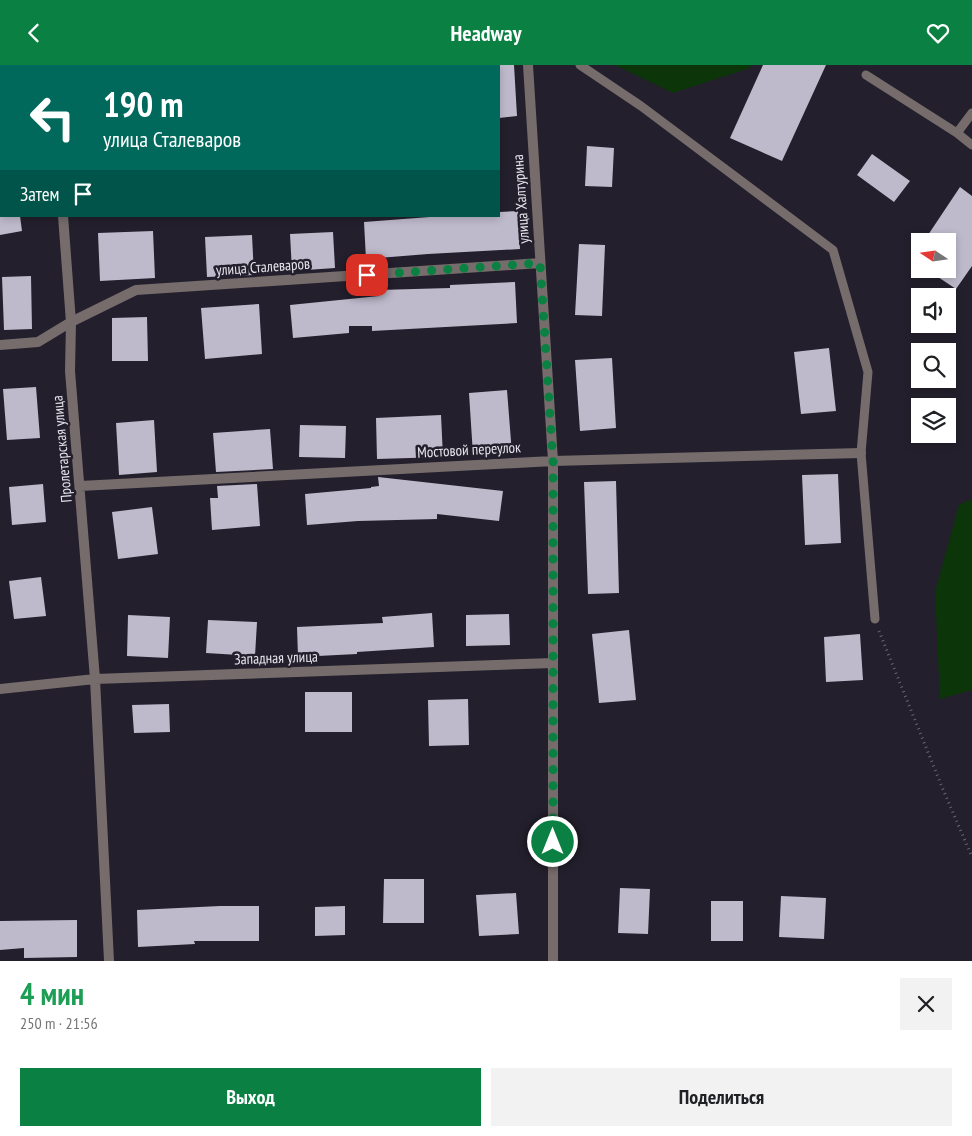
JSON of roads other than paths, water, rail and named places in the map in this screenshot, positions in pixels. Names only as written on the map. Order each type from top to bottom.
[{"type":"street","name":"улица Халтурина","points":[[528,65],[553,461],[553,961]]},
{"type":"street","name":"Пролетарская улица","points":[[63,217],[71,322],[70,371],[95,679],[110,961]]},
{"type":"street","name":"улица Сталеваров","points":[[0,345],[38,342],[71,322],[136,290],[540,263]]},
{"type":"street","name":"Мостовой переулок","points":[[80,486],[553,461],[861,453]]},
{"type":"street","name":"Западная улица","points":[[0,689],[95,679],[553,663]]},
{"type":"lane","points":[[580,65],[641,106],[833,250],[868,372],[861,453],[874,619]]},
{"type":"lane","points":[[866,75],[957,133],[972,145]]},
{"type":"lane","points":[[957,133],[972,113]]}]
